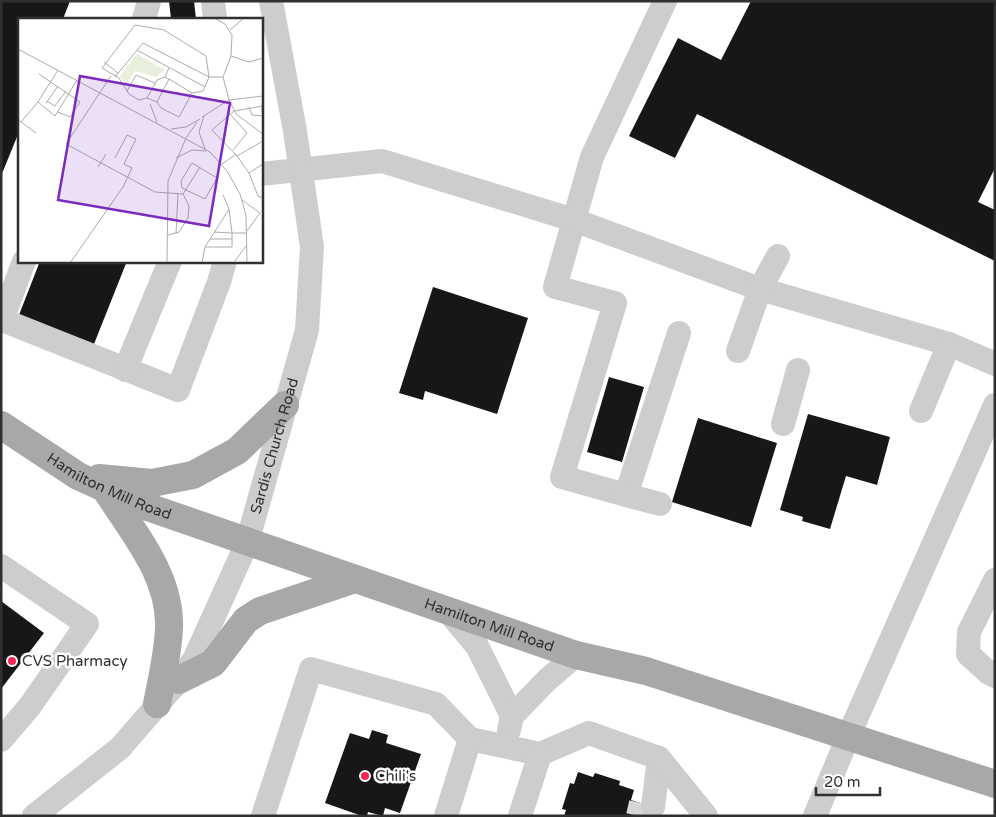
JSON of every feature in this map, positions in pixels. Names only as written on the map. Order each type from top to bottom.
[{"type":"main road","points":[[78,476],[152,483],[193,474],[237,451],[285,405]]},
{"type":"main road","name":"Hamilton Mill Road","points":[[1,424],[78,476],[142,505],[576,655],[646,671],[995,784]]},
{"type":"main road","points":[[106,490],[153,563],[165,595],[169,626],[166,657],[157,704]]},
{"type":"main road","points":[[179,680],[213,663],[246,620],[260,611],[354,578]]},
{"type":"street","points":[[144,18],[149,1]]},
{"type":"street","points":[[212,1],[215,18]]},
{"type":"street","name":"Sardis Church Road","points":[[34,816],[120,748],[179,680],[194,660],[247,542],[306,330],[312,247],[301,170],[271,1]]},
{"type":"street","points":[[660,504],[562,477],[615,303],[555,287],[592,157],[665,1]]},
{"type":"street","points":[[262,174],[382,160],[574,220],[760,289],[949,344],[995,364]]},
{"type":"street","points":[[738,351],[760,289],[778,256]]},
{"type":"street","points":[[24,262],[2,320],[178,390],[225,262]]},
{"type":"street","points":[[125,370],[170,262]]},
{"type":"street","points":[[626,495],[679,333]]},
{"type":"street","points":[[921,412],[949,344]]},
{"type":"street","points":[[783,424],[798,370]]},
{"type":"street","points":[[815,816],[995,405]]},
{"type":"street","points":[[1,566],[87,624],[30,706],[1,740]]},
{"type":"street","points":[[995,580],[970,632],[968,654],[995,676]]},
{"type":"street","points":[[446,610],[477,646],[512,716]]},
{"type":"street","points":[[506,747],[512,716],[547,680],[576,655]]},
{"type":"street","points":[[263,816],[311,669],[436,704],[470,739],[540,754],[590,733],[657,757],[706,816]]},
{"type":"street","points":[[446,816],[470,739]]},
{"type":"street","points":[[520,816],[540,754]]},
{"type":"street","points":[[653,809],[657,757]]},
{"type":"street","points":[[653,809],[674,777]]},
{"type":"building","points":[[1,1],[70,1],[63,18],[18,18],[18,134],[1,176]]},
{"type":"building","points":[[169,1],[194,1],[196,18],[171,18]]},
{"type":"building","points":[[751,1],[995,1],[995,168],[978,202],[995,210],[995,261],[697,114],[675,158],[629,136],[678,38],[721,60]]},
{"type":"building","points":[[40,262],[127,262],[94,344],[19,315]]},
{"type":"building","points":[[433,287],[528,318],[497,414],[425,391],[423,400],[399,393]]},
{"type":"building","points":[[609,377],[644,387],[622,462],[587,452]]},
{"type":"building","points":[[808,414],[890,437],[877,485],[846,476],[830,529],[802,521],[803,517],[780,510]]},
{"type":"building","points":[[698,418],[777,443],[751,527],[672,502]]},
{"type":"building","name":"CVS Pharmacy","points":[[1,601],[44,633],[1,689]]},
{"type":"building","points":[[372,730],[388,735],[386,743],[421,754],[400,813],[385,808],[383,816],[368,812],[367,816],[362,816],[325,803],[350,733],[369,739]]},
{"type":"building","points":[[578,772],[593,777],[595,773],[620,781],[619,785],[634,790],[631,800],[661,810],[659,816],[564,816],[566,810],[562,809],[570,783],[574,784]]},
{"type":"tunnel","points":[[638,816],[641,803]]},
{"type":"place","name":"CVS Pharmacy","points":[[12,661]]},
{"type":"place","name":"Chili's","points":[[365,776]]}]
